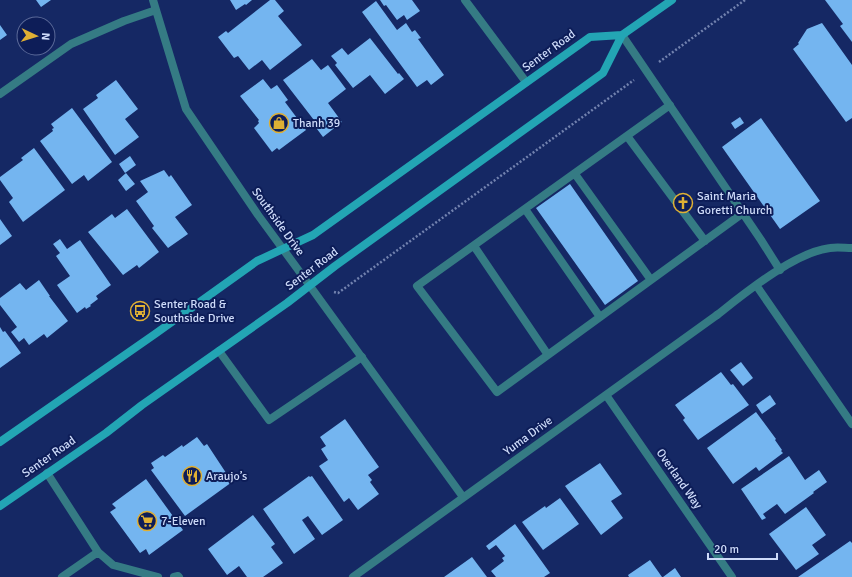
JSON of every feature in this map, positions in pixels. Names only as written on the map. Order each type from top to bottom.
[{"type":"main road","name":"Senter Road","points":[[0,506],[106,433],[310,286],[335,266],[603,74],[622,36],[672,0]]},
{"type":"main road","name":"Senter Road","points":[[0,442],[155,334],[257,260],[283,250],[313,235],[590,36],[622,36]]},
{"type":"street","name":"Southside Drive","points":[[153,0],[186,109],[283,250],[463,498]]},
{"type":"street","points":[[464,0],[526,82]]},
{"type":"street","points":[[0,94],[70,44],[124,21],[156,10]]},
{"type":"street","points":[[622,36],[743,213],[780,270]]},
{"type":"street","points":[[670,105],[417,286],[497,392],[743,213]]},
{"type":"street","points":[[627,136],[705,241]]},
{"type":"street","points":[[575,174],[651,280]]},
{"type":"street","points":[[525,209],[600,317]]},
{"type":"street","points":[[474,246],[548,355]]},
{"type":"street","name":"Yuma Drive","points":[[353,577],[717,315],[756,285],[803,256],[829,248],[852,248]]},
{"type":"street","points":[[756,285],[852,424]]},
{"type":"street","points":[[219,351],[269,420],[362,357]]},
{"type":"street","name":"Overland Way","points":[[606,395],[732,577]]},
{"type":"street","points":[[47,473],[98,552],[113,565],[158,577]]},
{"type":"street","points":[[62,577],[98,552]]},
{"type":"street","points":[[174,577],[178,577]]},
{"type":"path","points":[[310,286],[338,293],[745,0]]},
{"type":"building","points":[[36,0],[51,0],[41,7]]},
{"type":"building","points":[[230,0],[252,0],[236,10]]},
{"type":"building","points":[[270,0],[275,0],[284,11],[278,16],[302,45],[270,70],[262,60],[249,70],[238,56],[234,58],[218,37],[226,31],[228,33]]},
{"type":"building","points":[[380,0],[412,0],[420,11],[407,20],[404,15],[397,20],[386,5],[384,6]]},
{"type":"building","points":[[825,0],[852,0],[852,42],[840,26],[843,24]]},
{"type":"building","points":[[376,1],[397,30],[406,23],[412,32],[415,30],[421,38],[418,39],[444,75],[431,85],[427,80],[417,87],[362,12]]},
{"type":"building","points":[[822,23],[852,65],[852,118],[846,122],[793,49],[799,44],[798,43],[807,29]]},
{"type":"building","points":[[0,25],[7,35],[0,40]]},
{"type":"building","points":[[370,38],[398,74],[399,73],[404,79],[385,94],[370,75],[353,88],[335,65],[337,63],[331,56],[342,48],[348,55]]},
{"type":"building","points":[[312,59],[321,70],[328,65],[346,89],[328,103],[342,122],[323,137],[314,125],[317,124],[283,80]]},
{"type":"building","points":[[263,79],[271,89],[277,85],[288,100],[285,102],[306,130],[279,150],[277,148],[272,152],[254,128],[259,123],[259,120],[240,96]]},
{"type":"building","points":[[116,80],[138,109],[125,119],[139,137],[115,155],[83,109],[98,98],[96,95]]},
{"type":"building","points":[[72,108],[112,162],[88,181],[84,175],[72,184],[40,141],[53,131],[52,129],[54,128],[51,124]]},
{"type":"building","points":[[740,117],[744,123],[735,129],[731,123]]},
{"type":"building","points":[[761,118],[820,201],[780,229],[722,147]]},
{"type":"building","points":[[34,148],[65,190],[23,222],[9,202],[13,198],[0,180],[0,177],[23,160],[21,158]]},
{"type":"building","points":[[130,156],[136,165],[125,173],[119,164]]},
{"type":"building","points":[[164,170],[169,177],[171,175],[192,205],[175,217],[188,234],[168,248],[152,228],[154,226],[136,201],[148,192],[140,181]]},
{"type":"building","points":[[126,173],[135,184],[126,191],[118,180]]},
{"type":"building","points":[[570,184],[638,281],[605,305],[536,208]]},
{"type":"building","points":[[127,209],[159,252],[139,268],[137,265],[123,275],[88,232],[112,214],[115,218]]},
{"type":"building","points":[[0,219],[12,236],[0,245]]},
{"type":"building","points":[[60,239],[67,249],[80,240],[111,285],[96,296],[98,299],[90,305],[91,306],[86,309],[85,307],[77,313],[57,285],[70,276],[56,256],[60,253],[53,244]]},
{"type":"building","points":[[39,280],[68,321],[47,338],[44,334],[29,345],[24,338],[19,342],[11,332],[17,327],[0,305],[0,298],[20,283],[26,290]]},
{"type":"building","points":[[0,327],[3,332],[5,331],[21,353],[0,368]]},
{"type":"building","points":[[741,362],[753,378],[743,386],[730,370]]},
{"type":"building","points":[[721,372],[731,385],[733,384],[749,405],[698,440],[683,420],[685,418],[675,405]]},
{"type":"building","points":[[770,395],[776,404],[762,414],[756,405]]},
{"type":"building","points":[[756,412],[776,439],[775,440],[783,453],[759,471],[756,467],[733,484],[707,448]]},
{"type":"building","points":[[345,419],[379,467],[368,475],[372,480],[370,482],[379,494],[358,510],[349,498],[344,502],[319,466],[328,460],[321,449],[326,446],[320,437]]},
{"type":"building","name":"Araujo’s","points":[[197,437],[204,446],[207,444],[232,482],[185,516],[151,470],[154,468],[151,463],[163,455],[165,457],[182,445],[183,447]]},
{"type":"building","points":[[789,456],[805,480],[819,470],[827,482],[785,514],[777,504],[763,514],[766,518],[762,520],[741,489]]},
{"type":"building","points":[[600,463],[622,494],[611,501],[623,518],[601,535],[565,486]]},
{"type":"building","points":[[309,476],[312,476],[343,520],[322,535],[308,516],[302,520],[315,539],[294,554],[263,509]]},
{"type":"building","name":"7-Eleven","points":[[146,479],[183,530],[149,555],[146,549],[140,553],[110,512],[116,508],[112,504]]},
{"type":"building","points":[[560,498],[579,524],[543,550],[522,522],[545,506],[546,508]]},
{"type":"building","points":[[806,507],[826,535],[812,545],[819,554],[796,570],[769,534]]},
{"type":"building","points":[[253,515],[275,544],[271,547],[283,563],[263,577],[247,577],[239,566],[227,575],[208,549]]},
{"type":"building","points":[[515,524],[550,573],[544,577],[496,577],[491,571],[504,561],[502,558],[505,556],[496,545],[489,550],[486,546]]},
{"type":"building","points":[[850,541],[852,543],[852,577],[798,577]]},
{"type":"building","points":[[472,557],[487,577],[444,577]]},
{"type":"building","points":[[650,560],[662,577],[629,577],[628,575]]},
{"type":"building","points":[[675,568],[681,577],[663,577]]},
{"type":"place","name":"Thanh 39","points":[[279,123]]},
{"type":"place","name":"Saint Maria Goretti Church","points":[[683,203]]},
{"type":"place","name":"Senter Road & Southside Drive","points":[[140,311]]},
{"type":"place","name":"Araujo’s","points":[[192,476]]},
{"type":"place","name":"7-Eleven","points":[[147,521]]}]
